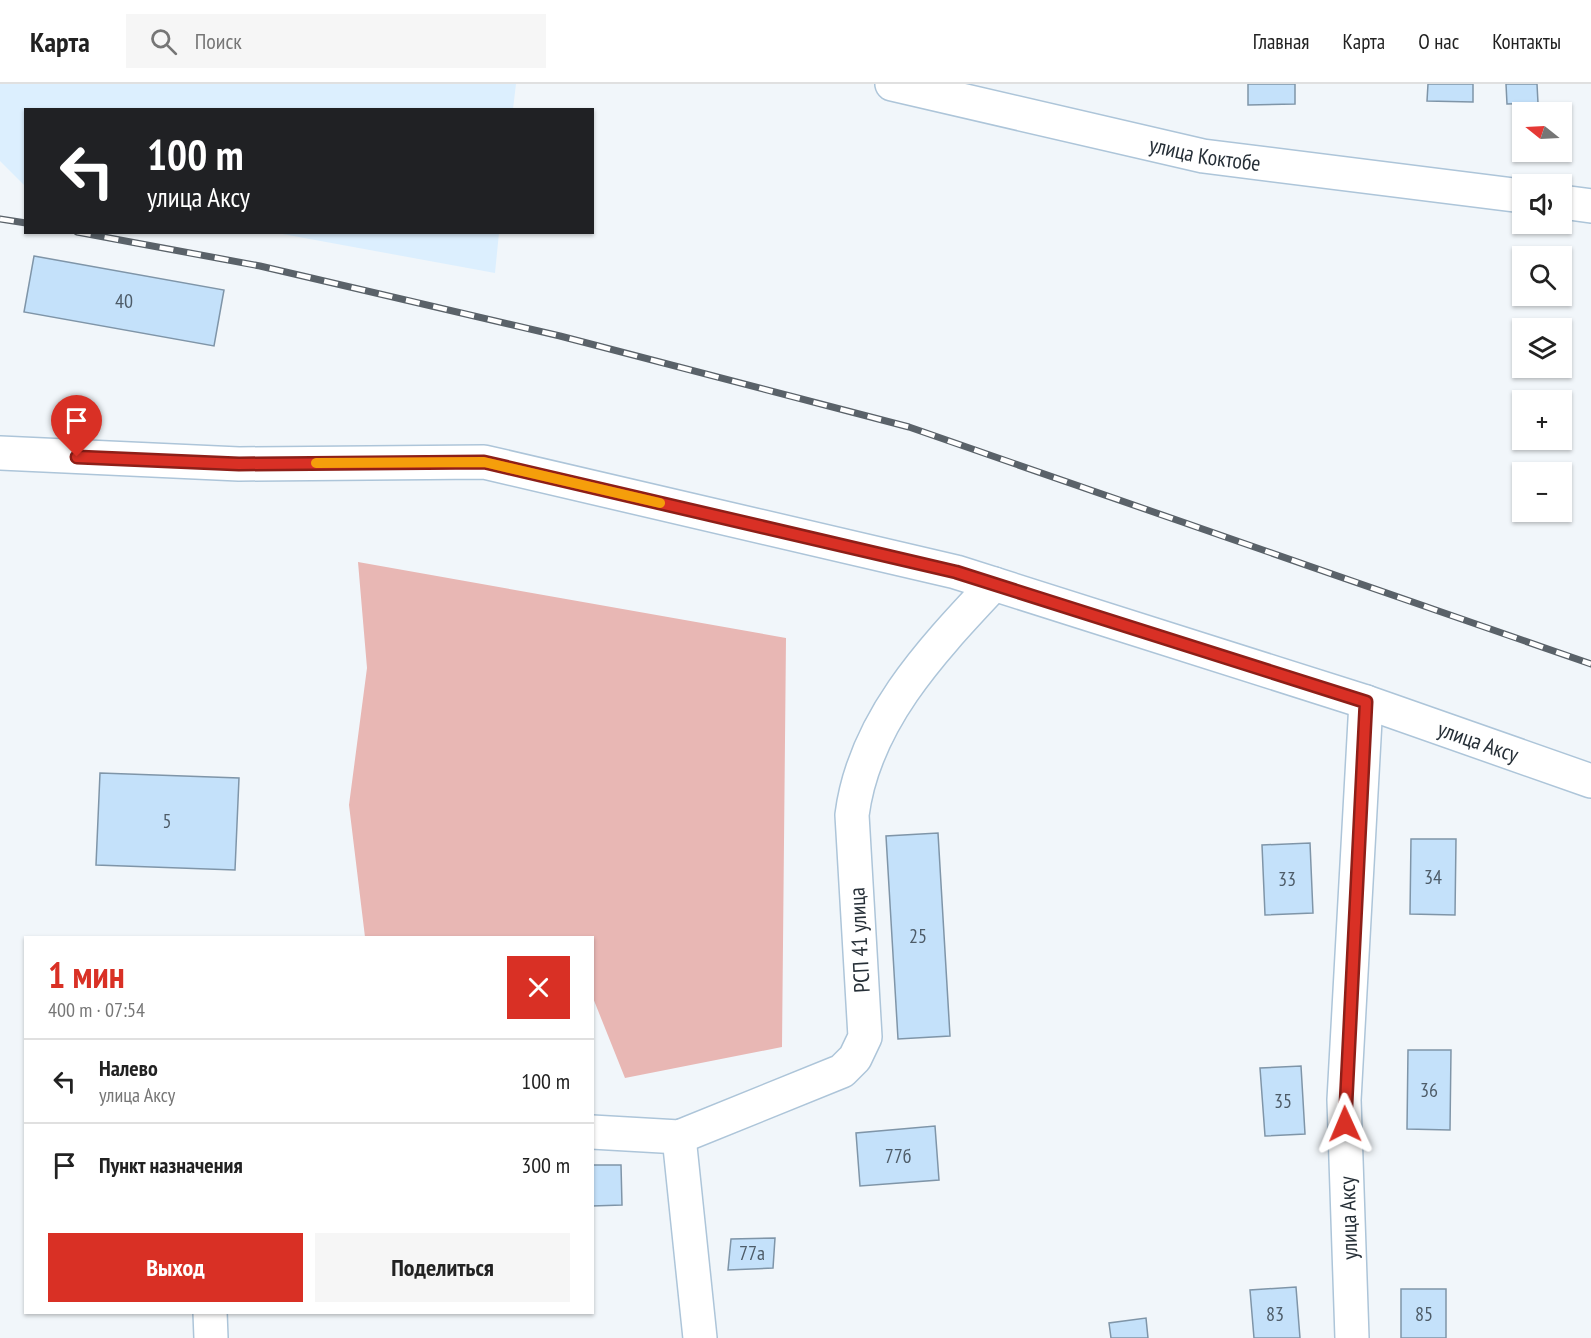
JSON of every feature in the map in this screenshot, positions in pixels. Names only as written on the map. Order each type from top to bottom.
[{"type":"street","name":"улица Коктобе","points":[[899,85],[1203,156],[1512,195]]},
{"type":"street","points":[[1572,203],[1591,206]]},
{"type":"street","name":"улица Аксу","points":[[0,453],[239,464],[484,462],[956,572],[1366,702],[1591,781]]},
{"type":"street","name":"РСП 41 улица","points":[[594,1132],[679,1137],[842,1071],[855,1058],[865,1037],[852,814],[855,789],[868,755],[908,680],[994,584]]},
{"type":"street","name":"улица Аксу","points":[[1352,1338],[1344,1100],[1366,702]]},
{"type":"street","points":[[679,1137],[700,1338]]},
{"type":"street","points":[[210,1314],[211,1338]]},
{"type":"shaded area","points":[[0,84],[516,84],[513,108],[24,108],[24,185],[0,161]]},
{"type":"shaded area","points":[[282,234],[499,234],[495,273]]},
{"type":"shaded area","points":[[358,562],[786,638],[782,1047],[625,1078],[594,1000],[594,936],[365,936],[349,805],[367,668]]},
{"type":"building","points":[[1248,84],[1295,84],[1295,104],[1248,105]]},
{"type":"building","points":[[1428,84],[1473,84],[1473,102],[1427,101]]},
{"type":"building","points":[[1506,84],[1537,84],[1538,102],[1507,104]]},
{"type":"building","points":[[34,256],[224,290],[214,346],[24,312]]},
{"type":"building","points":[[100,773],[239,778],[235,870],[96,865]]},
{"type":"building","points":[[938,833],[950,1036],[898,1039],[886,836]]},
{"type":"building","points":[[1411,839],[1456,839],[1455,915],[1410,914]]},
{"type":"building","points":[[1310,843],[1313,913],[1265,915],[1262,845]]},
{"type":"building","points":[[1408,1050],[1451,1050],[1450,1130],[1407,1129]]},
{"type":"building","points":[[1301,1066],[1305,1134],[1265,1136],[1260,1068]]},
{"type":"building","points":[[935,1126],[939,1180],[860,1186],[856,1133]]},
{"type":"building","points":[[594,1165],[621,1165],[622,1205],[594,1206]]},
{"type":"building","points":[[775,1238],[773,1268],[728,1270],[731,1239]]},
{"type":"building","points":[[1296,1287],[1300,1338],[1254,1338],[1250,1290]]},
{"type":"building","points":[[1401,1289],[1446,1289],[1446,1338],[1401,1338]]},
{"type":"building","points":[[1146,1318],[1148,1338],[1111,1338],[1109,1323]]},
{"type":"railway","points":[[0,219],[24,223]]},
{"type":"railway","points":[[88,234],[260,266],[560,336],[909,427],[1591,664]]},
{"type":"slow traffic","points":[[316,463],[484,462],[660,503]]},
{"type":"route","points":[[77,457],[239,464],[484,462],[956,572],[1366,702],[1344,1100],[1345,1124]]}]
